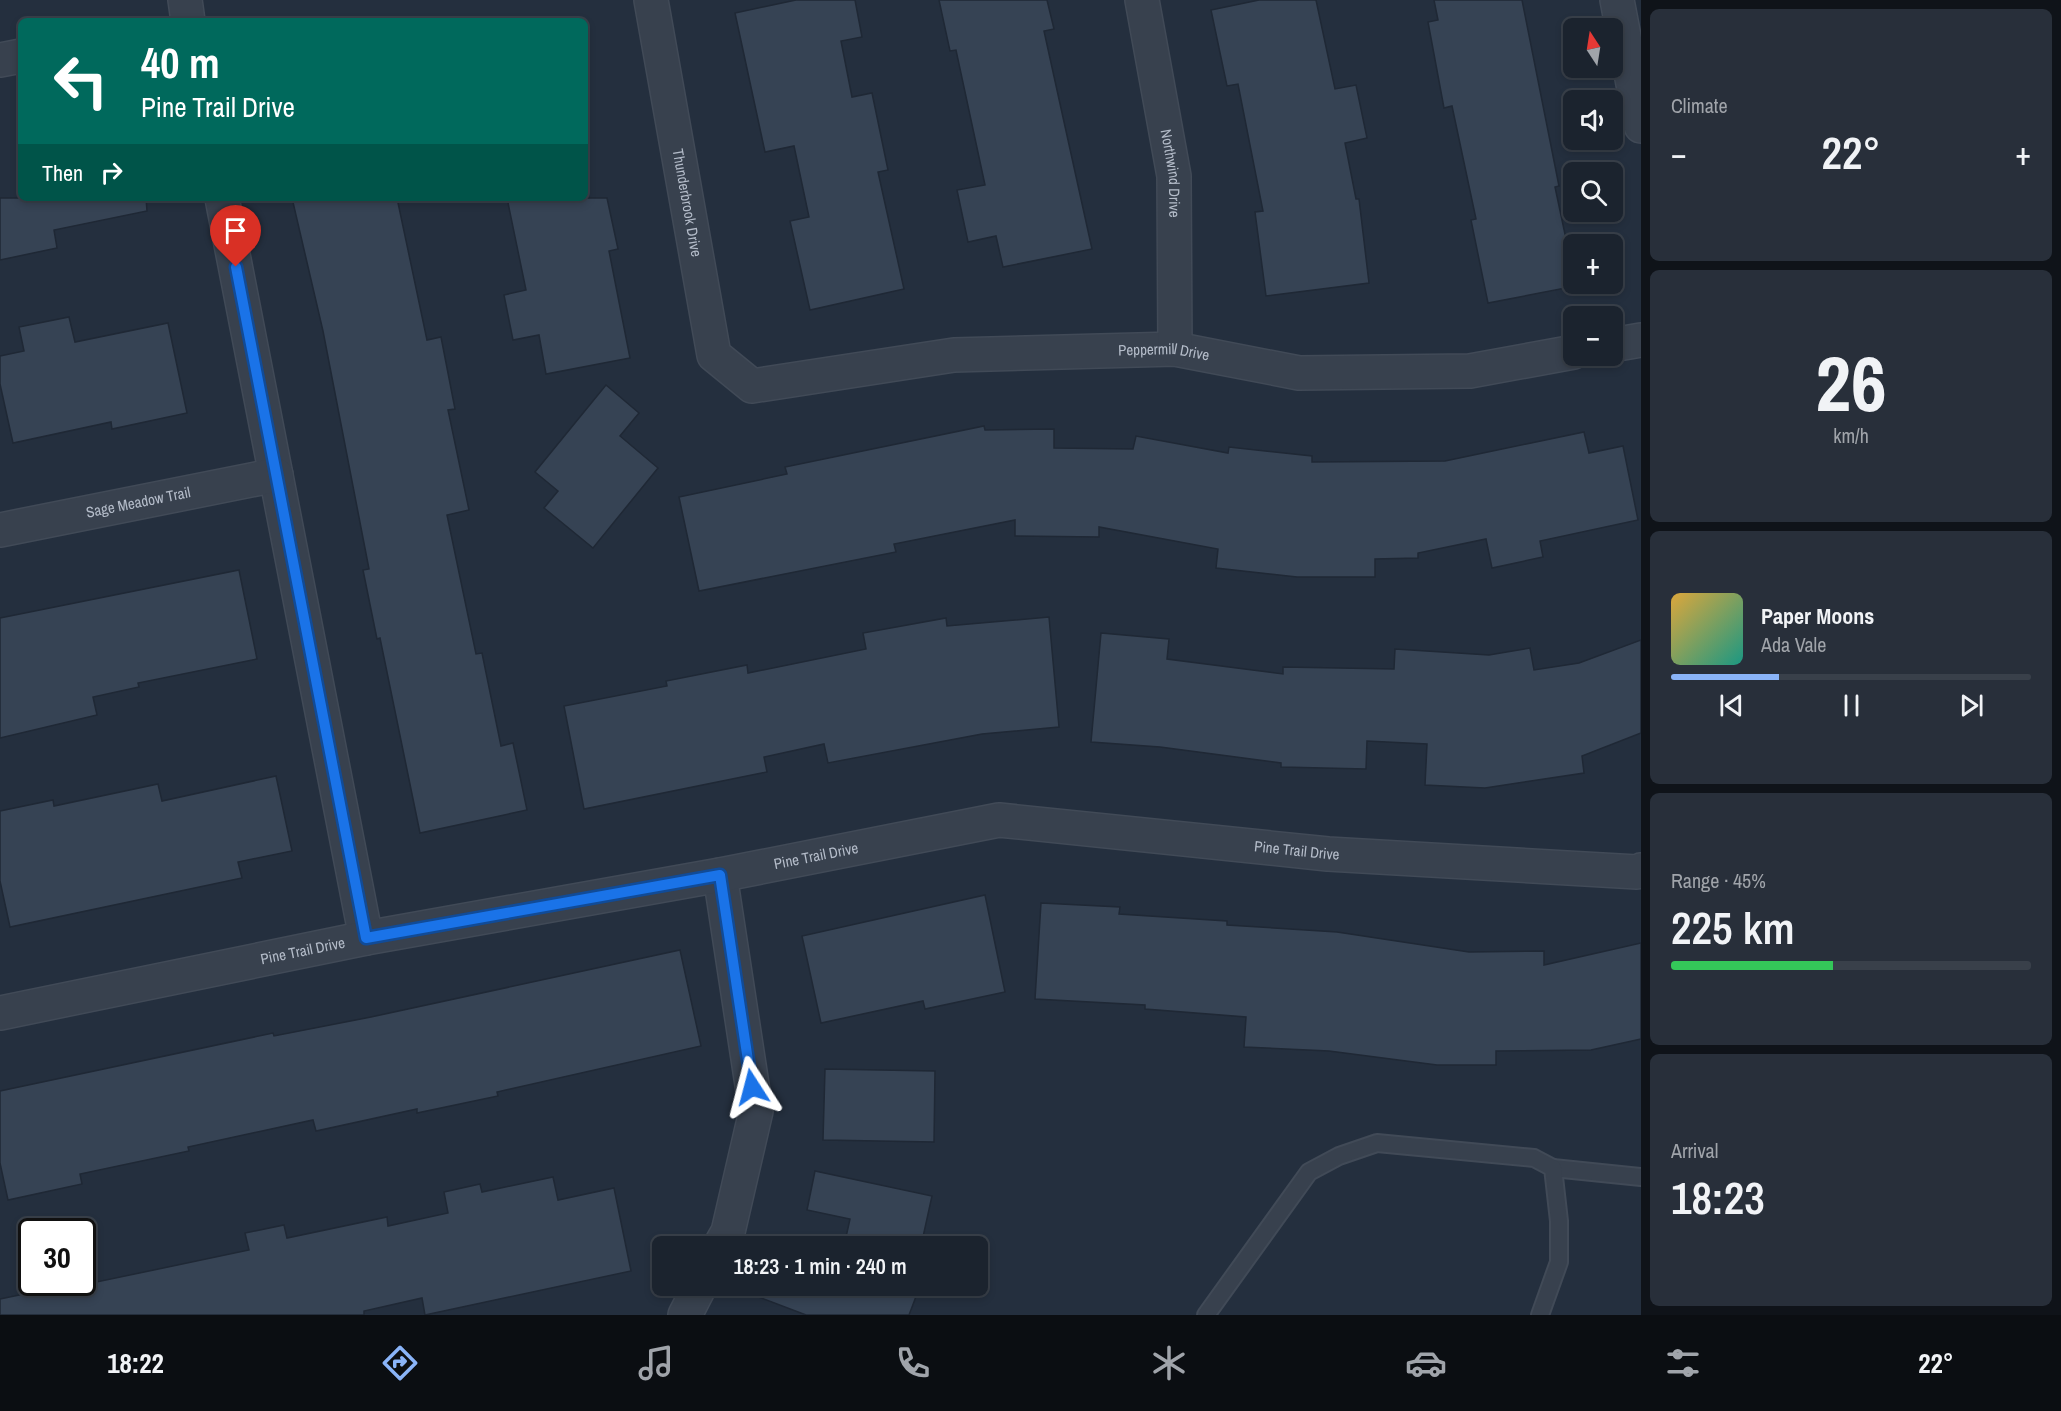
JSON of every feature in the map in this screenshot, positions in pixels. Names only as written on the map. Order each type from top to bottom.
[{"type":"street","points":[[184,0],[187,18]]},
{"type":"street","name":"Thunderbrook Drive","points":[[651,0],[714,356],[752,386]]},
{"type":"street","name":"Northwind Drive","points":[[1142,0],[1174,176],[1175,349]]},
{"type":"street","points":[[1617,0],[1641,126]]},
{"type":"street","points":[[0,60],[18,57]]},
{"type":"street","points":[[223,201],[366,938]]},
{"type":"street","points":[[1623,343],[1641,340]]},
{"type":"street","name":"Peppermill Drive","points":[[752,386],[954,356],[1175,349],[1299,373],[1470,371],[1563,354]]},
{"type":"street","name":"Sage Meadow Trail","points":[[0,530],[276,475]]},
{"type":"street","name":"Pine Trail Drive","points":[[0,1013],[366,938],[720,875],[999,820],[1328,854],[1625,872],[1641,870]]},
{"type":"street","points":[[720,875],[756,1111],[726,1236]]},
{"type":"street","points":[[685,1315],[695,1296]]},
{"type":"lane","points":[[1206,1315],[1309,1172],[1339,1156],[1377,1143],[1534,1158],[1552,1168],[1641,1177]]},
{"type":"lane","points":[[1540,1315],[1559,1262],[1559,1221],[1552,1168]]},
{"type":"building","points":[[796,0],[855,0],[862,37],[841,41],[852,97],[872,93],[888,170],[878,172],[904,289],[810,310],[790,221],[809,217],[794,146],[765,152],[735,13]]},
{"type":"building","points":[[939,0],[1047,0],[1054,29],[1044,31],[1092,249],[1003,267],[996,236],[968,242],[957,190],[985,185],[956,50],[950,51]]},
{"type":"building","points":[[1259,0],[1316,0],[1335,89],[1356,85],[1367,138],[1345,143],[1356,199],[1359,199],[1369,283],[1266,296],[1255,212],[1263,211],[1238,84],[1227,86],[1211,10]]},
{"type":"building","points":[[1434,0],[1522,0],[1559,186],[1555,187],[1565,234],[1563,234],[1563,289],[1488,303],[1471,220],[1476,219],[1452,106],[1444,108],[1428,22],[1438,20]]},
{"type":"building","points":[[0,198],[18,198],[18,201],[146,201],[147,211],[54,230],[57,248],[0,260]]},
{"type":"building","points":[[588,198],[607,198],[618,249],[609,251],[630,358],[546,374],[539,335],[513,340],[504,295],[526,290],[508,201],[588,201]]},
{"type":"building","points":[[293,201],[398,201],[427,340],[441,337],[455,409],[448,410],[469,510],[447,515],[476,654],[482,653],[501,746],[513,743],[527,810],[420,833],[380,638],[377,639],[363,570],[369,569],[323,331]]},
{"type":"building","points":[[69,317],[75,342],[168,323],[187,413],[112,429],[111,422],[13,443],[0,384],[0,356],[24,351],[19,327]]},
{"type":"building","points":[[606,385],[639,413],[620,436],[658,468],[593,548],[544,508],[558,491],[535,472]]},
{"type":"building","points":[[984,426],[985,430],[1054,429],[1054,448],[1133,449],[1136,436],[1228,453],[1229,447],[1312,456],[1312,462],[1445,461],[1584,432],[1589,453],[1623,446],[1638,520],[1540,541],[1543,557],[1492,568],[1486,539],[1418,553],[1418,558],[1375,559],[1375,577],[1297,577],[1216,568],[1218,549],[1099,527],[1099,537],[1015,536],[1015,520],[894,544],[896,552],[699,591],[679,497],[787,474],[785,467]]},
{"type":"building","points":[[239,570],[257,659],[138,683],[139,687],[93,697],[97,715],[0,738],[0,618]]},
{"type":"building","points":[[1049,617],[1059,727],[982,734],[828,763],[824,744],[764,757],[767,772],[584,809],[564,706],[667,686],[666,681],[747,665],[748,673],[866,649],[863,633],[946,618],[947,626]]},
{"type":"building","points":[[1101,633],[1169,639],[1167,659],[1283,674],[1283,667],[1394,669],[1395,649],[1489,655],[1530,648],[1534,670],[1579,663],[1641,640],[1641,733],[1582,756],[1584,773],[1485,788],[1425,785],[1427,744],[1367,741],[1366,769],[1281,767],[1281,763],[1160,747],[1091,742]]},
{"type":"building","points":[[276,776],[292,851],[238,862],[242,878],[10,927],[0,881],[0,811],[53,800],[54,806],[158,784],[162,801]]},
{"type":"building","points":[[985,895],[1005,992],[925,1009],[923,1001],[821,1023],[802,936]]},
{"type":"building","points":[[1041,903],[1120,907],[1119,914],[1227,921],[1227,925],[1337,932],[1469,952],[1544,951],[1544,965],[1641,943],[1641,1039],[1591,1050],[1496,1051],[1496,1065],[1437,1065],[1329,1051],[1244,1047],[1246,1017],[1145,1009],[1145,1005],[1035,999]]},
{"type":"building","points":[[680,950],[701,1046],[497,1092],[498,1096],[417,1113],[417,1109],[316,1131],[313,1120],[188,1147],[189,1151],[80,1174],[82,1184],[8,1200],[0,1163],[0,1091],[273,1033],[274,1036],[371,1017]]},
{"type":"building","points":[[825,1069],[935,1071],[934,1142],[823,1140]]},
{"type":"building","points":[[815,1171],[932,1196],[923,1236],[846,1236],[850,1219],[807,1210]]},
{"type":"building","points":[[553,1177],[558,1200],[614,1188],[631,1271],[425,1315],[422,1298],[364,1311],[364,1315],[0,1315],[0,1299],[18,1295],[96,1296],[96,1282],[249,1250],[245,1233],[284,1225],[287,1238],[387,1217],[388,1226],[448,1213],[444,1192],[480,1184],[482,1192]]},
{"type":"building","points":[[756,1296],[916,1296],[909,1315],[806,1315]]},
{"type":"route","points":[[236,267],[366,938],[720,875],[752,1087]]}]
